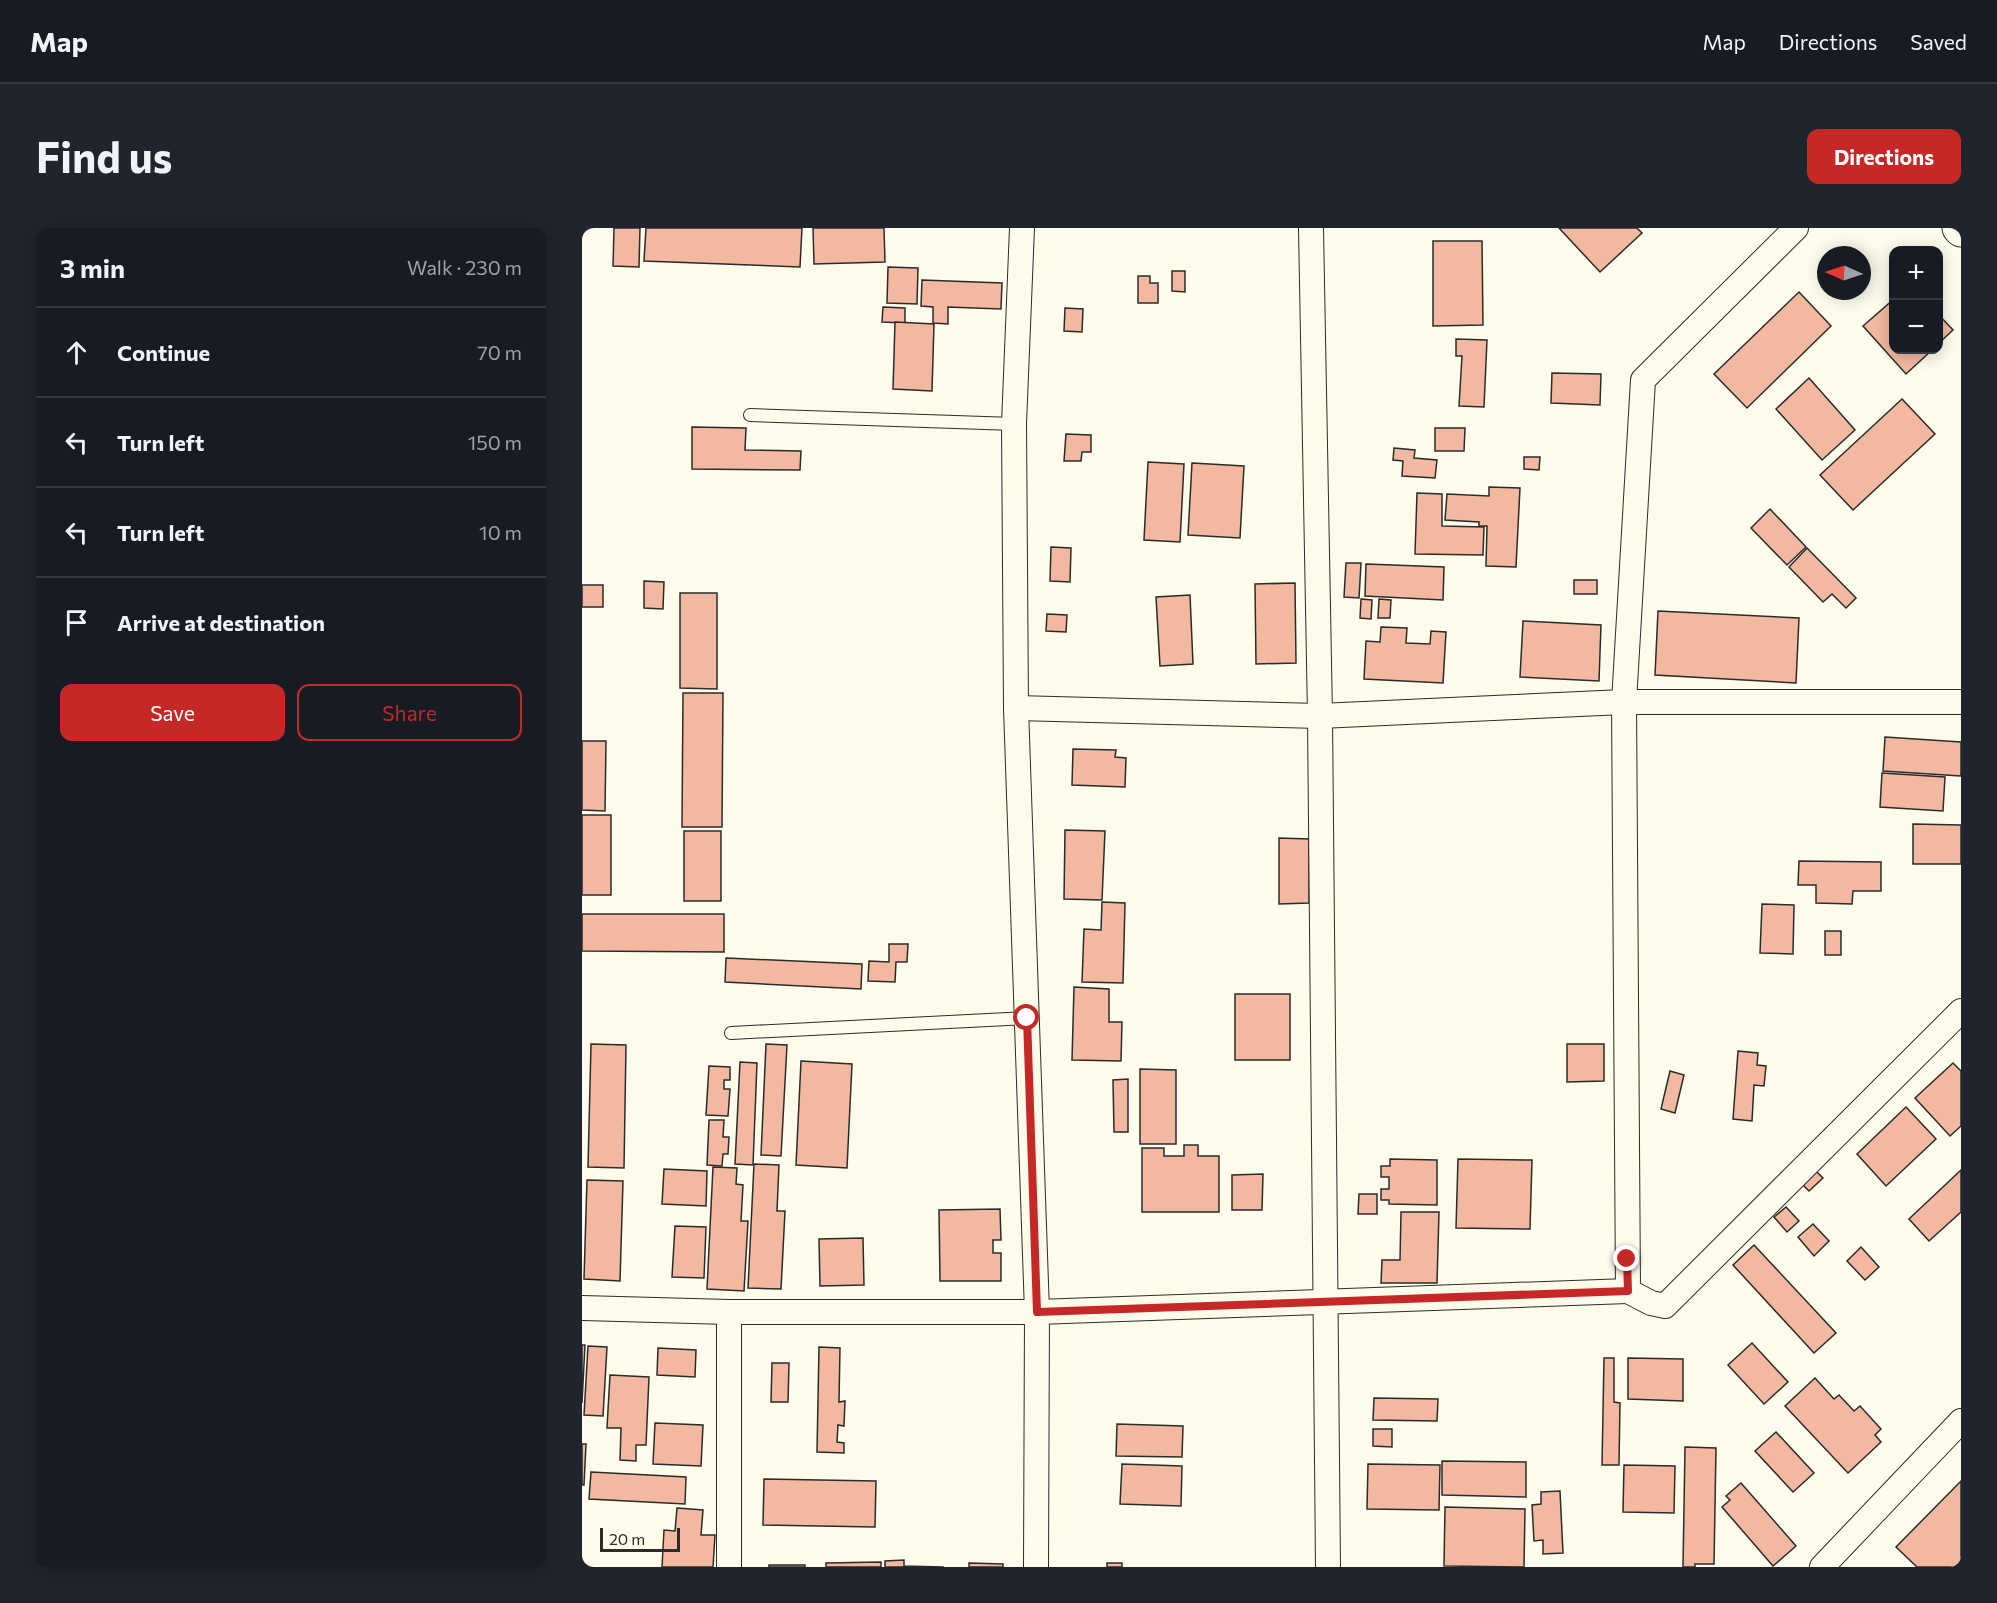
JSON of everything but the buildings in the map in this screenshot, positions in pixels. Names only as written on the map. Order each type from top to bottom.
[{"type":"street","points":[[1022,228],[1014,424],[1016,708],[1037,1312],[1036,1567]]},
{"type":"street","points":[[1311,228],[1320,716],[1328,1567]]},
{"type":"street","points":[[1628,1291],[1624,702],[1643,380],[1796,228]]},
{"type":"street","points":[[1016,708],[1320,716],[1624,702],[1961,702]]},
{"type":"street","points":[[582,1308],[1037,1312],[1628,1291],[1651,1303],[1665,1305],[1961,1011]]},
{"type":"street","points":[[729,1311],[729,1567]]},
{"type":"street","points":[[1822,1567],[1961,1420]]},
{"type":"lane","points":[[750,415],[1014,424]]},
{"type":"lane","points":[[731,1033],[1027,1018]]},
{"type":"route","points":[[1027,1018],[1037,1312],[1628,1291],[1627,1259]]}]
